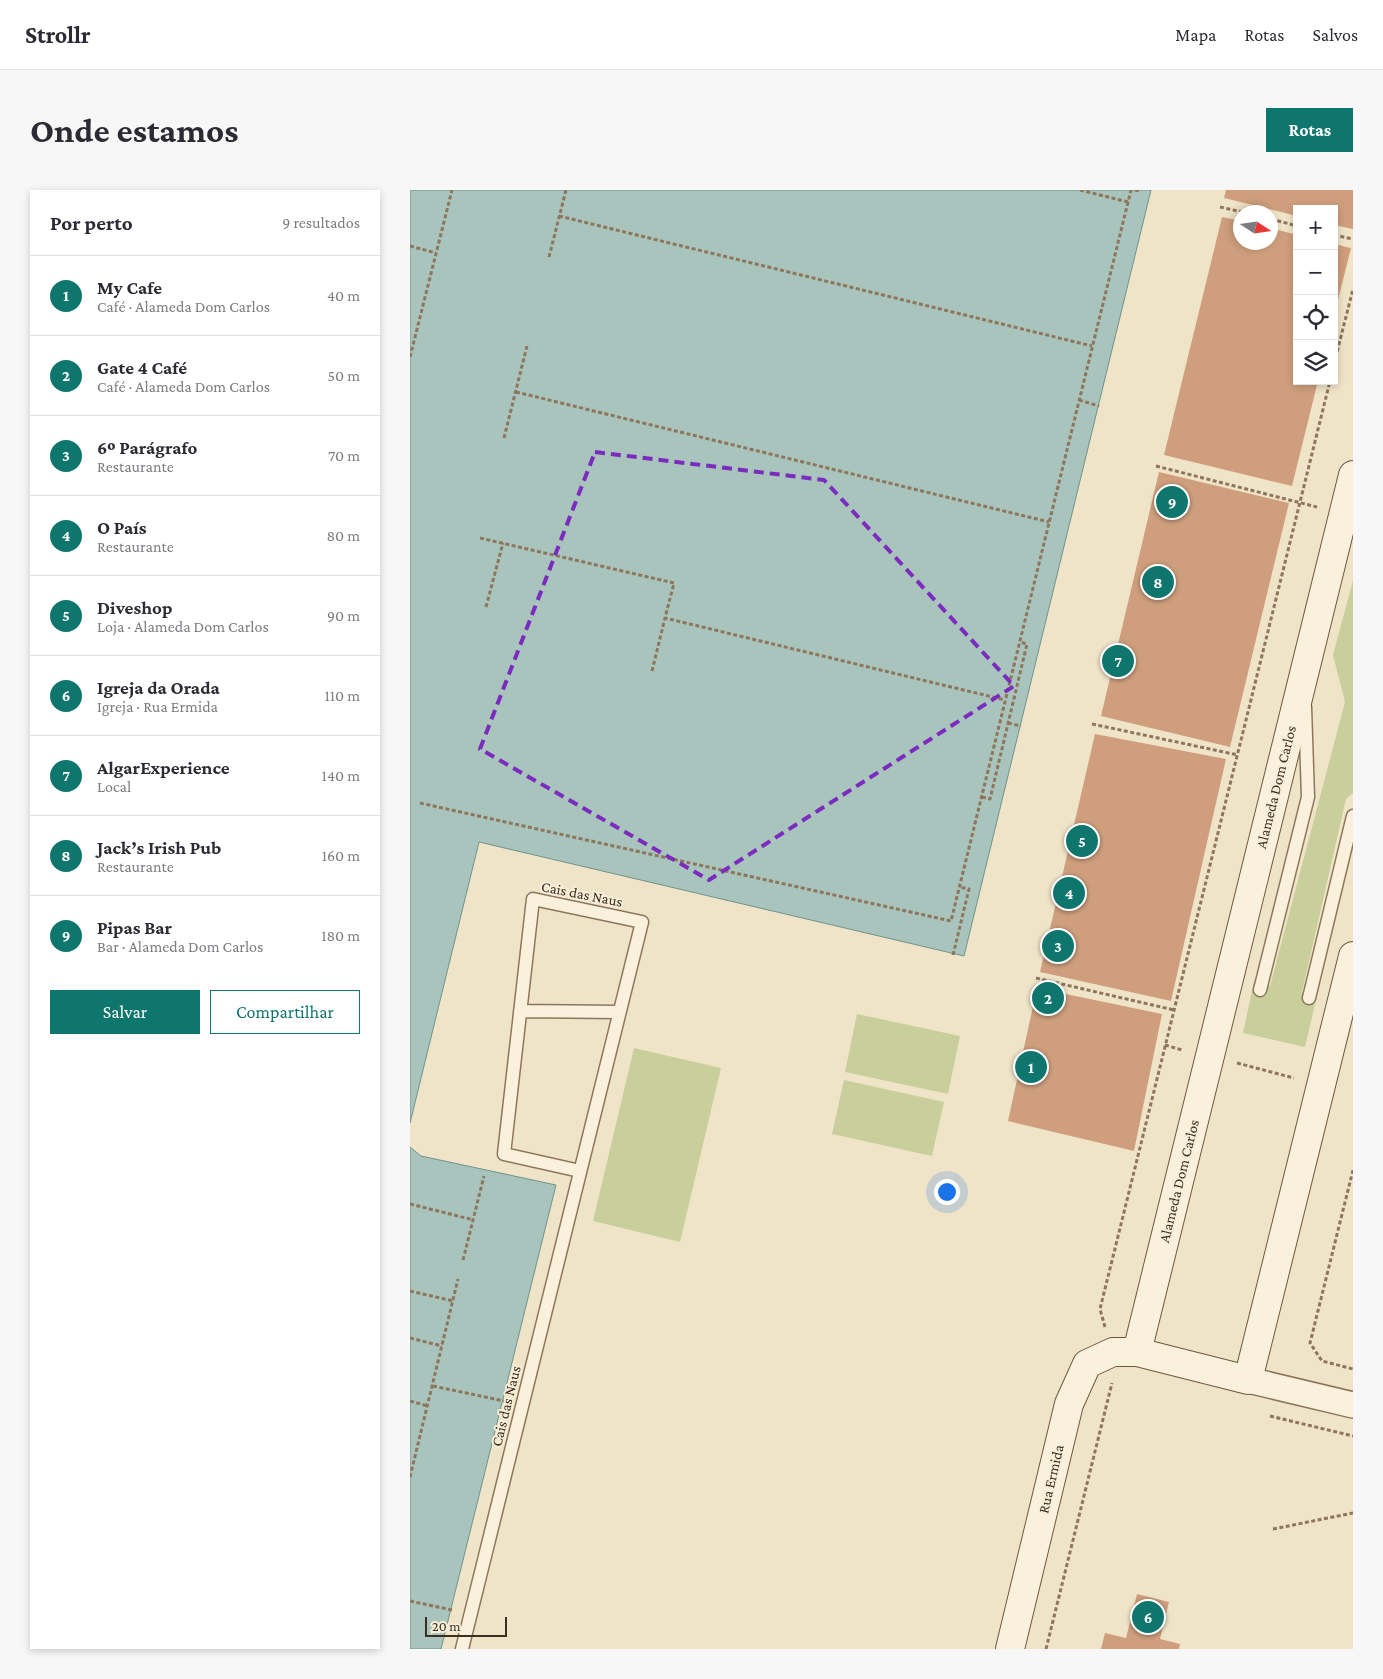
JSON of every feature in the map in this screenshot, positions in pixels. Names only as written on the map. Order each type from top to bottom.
[{"type":"street","name":"Alameda Dom Carlos","points":[[1126,1352],[1210,1057],[1353,475]]},
{"type":"street","points":[[1248,1380],[1353,956]]},
{"type":"street","points":[[1126,1352],[1353,1405]]},
{"type":"street","name":"Rua Ermida","points":[[1010,1649],[1069,1404],[1087,1364],[1126,1352]]},
{"type":"lane","points":[[1260,990],[1308,798],[1304,672]]},
{"type":"lane","points":[[1309,998],[1353,816]]},
{"type":"lane","name":"Cais das Naus","points":[[462,1649],[642,922],[533,899],[504,1154],[580,1171]]},
{"type":"lane","points":[[520,1011],[619,1012]]},
{"type":"path","points":[[410,357],[452,190]]},
{"type":"path","points":[[549,257],[566,190]]},
{"type":"path","points":[[1080,190],[1128,202]]},
{"type":"path","points":[[420,803],[951,921],[1131,190]]},
{"type":"path","points":[[1135,190],[1140,190]]},
{"type":"path","points":[[1220,207],[1233,210]]},
{"type":"path","points":[[559,216],[1092,346]]},
{"type":"path","points":[[1278,221],[1293,225]]},
{"type":"path","points":[[1338,236],[1353,239]]},
{"type":"path","points":[[410,246],[436,253]]},
{"type":"path","points":[[1338,348],[1353,289]]},
{"type":"path","points":[[504,438],[527,346]]},
{"type":"path","points":[[1046,1649],[1112,1381],[1126,1352],[1100,1309],[1329,385]]},
{"type":"path","points":[[516,392],[1049,522]]},
{"type":"path","points":[[1079,400],[1099,406]]},
{"type":"path","points":[[1156,466],[1299,503]]},
{"type":"path","points":[[480,538],[674,583],[652,671]]},
{"type":"path","points":[[486,607],[503,544]]},
{"type":"path","points":[[665,618],[1005,700]]},
{"type":"path","points":[[982,797],[990,799],[1027,644],[1020,642]]},
{"type":"path","points":[[1008,723],[1021,726]]},
{"type":"path","points":[[1092,724],[1238,755]]},
{"type":"path","points":[[953,955],[969,889],[959,887]]},
{"type":"path","points":[[1036,978],[1174,1010]]},
{"type":"path","points":[[1165,1045],[1321,1084]]},
{"type":"path","points":[[1353,1170],[1310,1343],[1322,1361],[1353,1369]]},
{"type":"path","points":[[463,1260],[484,1176]]},
{"type":"path","points":[[410,1204],[474,1220]]},
{"type":"path","points":[[410,1477],[412,1462],[428,1406],[458,1279]]},
{"type":"path","points":[[410,1290],[453,1301]]},
{"type":"path","points":[[410,1338],[442,1346]]},
{"type":"path","points":[[433,1386],[505,1401]]},
{"type":"path","points":[[410,1401],[428,1406]]},
{"type":"path","points":[[1270,1416],[1353,1436]]},
{"type":"path","points":[[1273,1529],[1353,1513]]},
{"type":"path","points":[[410,1601],[452,1610]]},
{"type":"highlighted area","points":[[595,452],[824,480],[1014,686],[709,880],[480,749]]},
{"type":"green space","points":[[1353,580],[1353,793],[1346,799],[1302,992],[1317,996],[1305,1047],[1243,1033],[1254,981],[1270,986],[1345,702],[1333,655]]},
{"type":"green space","points":[[857,1014],[960,1036],[948,1094],[845,1072]]},
{"type":"green space","points":[[634,1048],[721,1068],[680,1242],[593,1221]]},
{"type":"green space","points":[[844,1080],[944,1102],[932,1156],[832,1134]]},
{"type":"water","points":[[410,190],[1151,190],[964,956],[479,842],[410,1123]]},
{"type":"water","points":[[410,1147],[421,1156],[556,1185],[441,1649],[410,1649]]},
{"type":"building","points":[[1226,190],[1353,190],[1353,229],[1338,226],[1338,205],[1293,205],[1293,215],[1278,211],[1278,205],[1252,205],[1224,198]]},
{"type":"building","points":[[1222,217],[1233,219],[1233,250],[1278,250],[1278,230],[1293,234],[1293,385],[1317,385],[1292,486],[1164,455]]},
{"type":"building","points":[[1338,245],[1351,248],[1338,300]]},
{"type":"building","points":[[1159,472],[1289,503],[1230,747],[1101,716]]},
{"type":"building","points":[[1095,734],[1226,759],[1171,1001],[1040,972]]},
{"type":"building","points":[[1037,988],[1162,1014],[1134,1151],[1008,1121]]},
{"type":"building","points":[[1137,1594],[1169,1602],[1160,1639],[1180,1644],[1179,1649],[1101,1649],[1105,1633],[1126,1638]]},
{"type":"place","name":"Pipas Bar","points":[[1172,502]]},
{"type":"place","name":"Jack’s Irish Pub","points":[[1158,582]]},
{"type":"place","name":"AlgarExperience","points":[[1118,661]]},
{"type":"place","name":"Diveshop","points":[[1082,841]]},
{"type":"place","name":"O País","points":[[1069,893]]},
{"type":"place","name":"6º Parágrafo","points":[[1058,946]]},
{"type":"place","name":"Gate 4 Café","points":[[1048,998]]},
{"type":"place","name":"My Cafe","points":[[1031,1067]]},
{"type":"place","name":"Igreja da Orada","points":[[1148,1617]]}]
